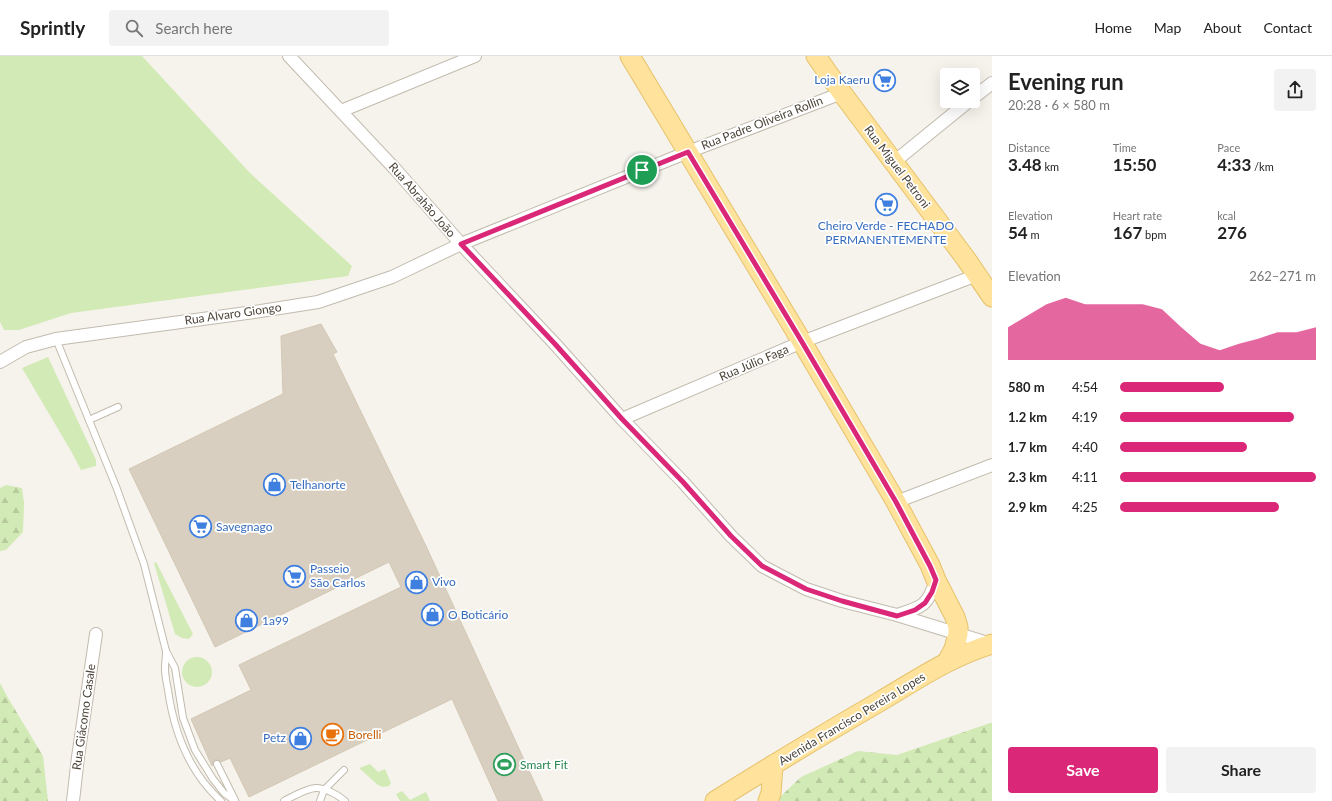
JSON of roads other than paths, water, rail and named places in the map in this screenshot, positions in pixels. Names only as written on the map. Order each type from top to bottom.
[{"type":"main road","points":[[630,56],[802,342],[896,502],[930,566],[955,617],[958,627],[958,634],[954,649],[947,662]]},
{"type":"main road","name":"Rua Miguel Petroni","points":[[816,56],[987,287]]},
{"type":"main road","name":"Avenida Francisco Pereira Lopes","points":[[715,801],[947,662],[992,644]]},
{"type":"main road","points":[[768,801],[771,792],[773,765]]},
{"type":"street","name":"Rua Abrahão João","points":[[289,56],[396,170],[461,244],[555,344],[622,419],[683,482],[731,536],[762,566],[806,589],[842,601],[992,644]]},
{"type":"street","points":[[341,111],[475,56]]},
{"type":"street","points":[[980,92],[992,83]]},
{"type":"street","name":"Rua Padre Oliveira Rollin","points":[[461,244],[688,152],[842,93]]},
{"type":"street","points":[[894,162],[960,108]]},
{"type":"street","name":"Rua Alvaro Giongo","points":[[0,362],[26,347],[56,339],[318,302],[392,277],[461,244]]},
{"type":"street","name":"Rua Júlio Faga","points":[[622,419],[802,342],[987,287]]},
{"type":"street","points":[[896,502],[992,465]]},
{"type":"street","points":[[897,616],[915,610],[925,603],[932,592],[936,580]]},
{"type":"street","name":"Rua Giácomo Casale","points":[[73,801],[96,634]]},
{"type":"lane","points":[[56,339],[117,489],[144,564],[166,651],[175,668],[183,718],[195,750],[213,779],[224,793],[235,801]]},
{"type":"lane","points":[[88,420],[118,407]]},
{"type":"lane","points":[[166,651],[165,671],[169,699],[173,718],[184,750],[203,781],[221,801]]},
{"type":"lane","points":[[217,764],[235,801]]},
{"type":"lane","points":[[320,801],[324,790],[344,770]]},
{"type":"lane","points":[[284,801],[309,789],[316,788],[338,796],[345,801]]},
{"type":"place","name":"Loja Kaeru","points":[[885,80]]},
{"type":"place","name":"Cheiro Verde - FECHADO PERMANENTEMENTE","points":[[886,205]]},
{"type":"place","name":"Telhanorte","points":[[274,485]]},
{"type":"place","name":"Savegnago","points":[[201,527]]},
{"type":"place","name":"Passeio São Carlos","points":[[294,576]]},
{"type":"place","name":"Vivo","points":[[417,582]]},
{"type":"place","name":"O Boticário","points":[[433,615]]},
{"type":"place","name":"1a99","points":[[247,621]]},
{"type":"place","name":"Borelli","points":[[332,735]]},
{"type":"place","name":"Petz","points":[[301,738]]},
{"type":"place","name":"Smart Fit","points":[[504,765]]}]
